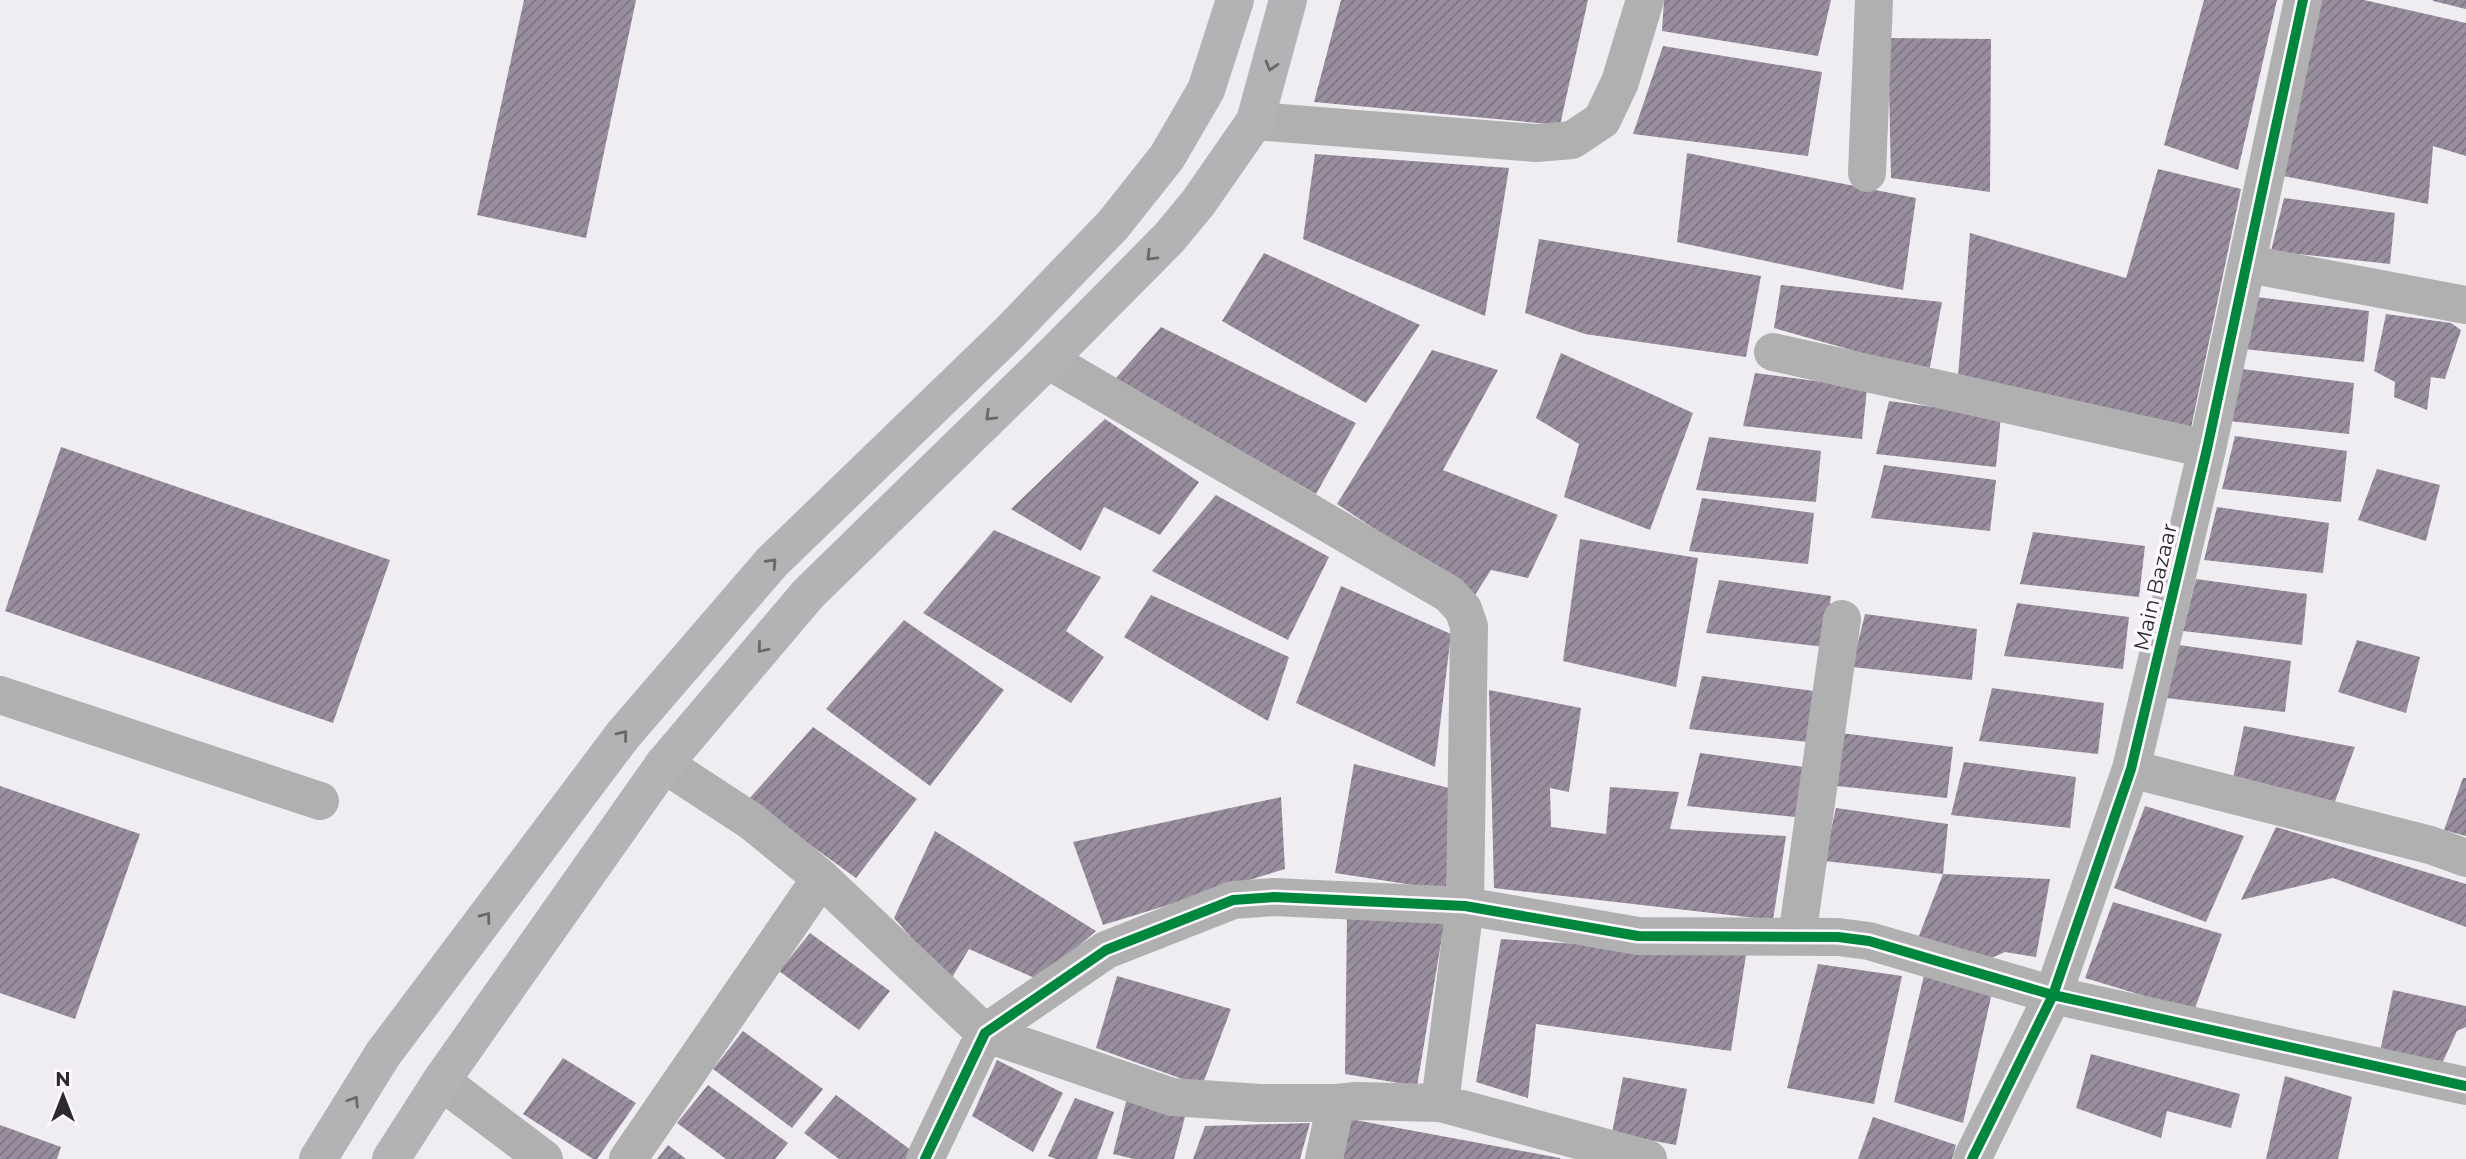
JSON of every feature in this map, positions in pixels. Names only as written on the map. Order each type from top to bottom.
[{"type":"main road","points":[[318,1159],[383,1055],[631,725],[772,562],[1008,334],[1112,225],[1167,157],[1206,90],[1235,0]]},
{"type":"main road","points":[[391,1159],[441,1081],[664,764],[808,594],[1048,360],[1169,238],[1198,203],[1255,121],[1288,0]]},
{"type":"street","points":[[1255,121],[1536,143],[1572,140],[1602,120],[1620,82],[1644,0]]},
{"type":"street","points":[[1867,173],[1874,0]]},
{"type":"street","name":"Main Bazaar","points":[[1972,1159],[2053,995],[2131,769],[2207,449],[2303,0]]},
{"type":"street","points":[[2248,264],[2466,305]]},
{"type":"street","points":[[1773,352],[2207,449]]},
{"type":"street","points":[[1048,360],[1449,594],[1463,609],[1469,626],[1465,906],[1440,1104]]},
{"type":"street","points":[[1797,937],[1842,619]]},
{"type":"street","points":[[0,695],[320,801]]},
{"type":"street","points":[[664,764],[751,821],[821,878],[985,1034],[1172,1097],[1260,1104],[1336,1104],[1357,1101],[1440,1104],[1601,1153],[1648,1159]]},
{"type":"street","points":[[2131,769],[2430,845],[2466,858]]},
{"type":"street","points":[[628,1159],[821,878]]},
{"type":"street","points":[[925,1159],[985,1034],[1106,950],[1233,900],[1274,897],[1465,906],[1638,936],[1797,937],[1869,941],[2053,995],[2466,1086]]},
{"type":"street","points":[[441,1081],[544,1159]]},
{"type":"street","points":[[1324,1159],[1336,1104]]},
{"type":"building","points":[[524,0],[636,0],[586,238],[477,215]]},
{"type":"building","points":[[1341,0],[1588,0],[1560,125],[1314,102]]},
{"type":"building","points":[[1664,0],[1831,0],[1818,56],[1662,31]]},
{"type":"building","points":[[2204,0],[2277,0],[2238,170],[2164,145]]},
{"type":"building","points":[[2316,0],[2364,0],[2466,23],[2466,156],[2433,146],[2428,204],[2283,176]]},
{"type":"building","points":[[2466,0],[2466,9],[2433,1]]},
{"type":"building","points":[[1888,38],[1991,39],[1990,192],[1891,178]]},
{"type":"building","points":[[1663,46],[1822,72],[1808,156],[1633,134]]},
{"type":"building","points":[[1687,153],[1916,198],[1903,290],[1677,242]]},
{"type":"building","points":[[1315,154],[1509,168],[1485,316],[1303,239]]},
{"type":"building","points":[[2158,169],[2241,189],[2191,428],[1958,376],[1970,233],[2126,278]]},
{"type":"building","points":[[2284,198],[2395,213],[2390,264],[2271,251]]},
{"type":"building","points":[[1539,239],[1761,276],[1746,357],[1585,334],[1525,313]]},
{"type":"building","points":[[1264,253],[1420,325],[1366,403],[1222,321]]},
{"type":"building","points":[[1781,285],[1942,302],[1929,372],[1774,328]]},
{"type":"building","points":[[2257,297],[2369,311],[2364,362],[2244,349]]},
{"type":"building","points":[[2386,314],[2451,323],[2461,330],[2445,379],[2431,377],[2427,410],[2394,397],[2395,382],[2374,371]]},
{"type":"building","points":[[1161,327],[1356,423],[1316,494],[1115,379]]},
{"type":"building","points":[[1432,350],[1498,370],[1443,470],[1558,515],[1528,578],[1491,570],[1475,595],[1337,504]]},
{"type":"building","points":[[1561,353],[1693,413],[1650,530],[1564,497],[1579,444],[1536,418]]},
{"type":"building","points":[[2242,369],[2354,383],[2349,434],[2229,421]]},
{"type":"building","points":[[1755,373],[1867,388],[1862,439],[1743,426]]},
{"type":"building","points":[[1889,401],[2001,416],[1996,467],[1876,454]]},
{"type":"building","points":[[1105,419],[1199,482],[1160,535],[1104,507],[1081,551],[1011,509]]},
{"type":"building","points":[[2235,436],[2347,451],[2341,502],[2222,489]]},
{"type":"building","points":[[1709,437],[1821,451],[1816,502],[1696,490]]},
{"type":"building","points":[[61,447],[390,560],[333,723],[5,611]]},
{"type":"building","points":[[1884,465],[1996,480],[1990,531],[1871,518]]},
{"type":"building","points":[[2377,469],[2440,485],[2426,541],[2358,520]]},
{"type":"building","points":[[1216,495],[1329,557],[1288,640],[1152,571]]},
{"type":"building","points":[[1702,498],[1814,513],[1808,564],[1689,551]]},
{"type":"building","points":[[2217,507],[2329,523],[2323,573],[2204,560]]},
{"type":"building","points":[[994,530],[1101,577],[1066,631],[1104,657],[1071,703],[923,613]]},
{"type":"building","points":[[2033,532],[2145,546],[2139,597],[2020,584]]},
{"type":"building","points":[[1580,539],[1698,558],[1676,687],[1563,661]]},
{"type":"building","points":[[2196,579],[2307,594],[2302,645],[2183,631]]},
{"type":"building","points":[[1719,580],[1831,596],[1825,647],[1706,633]]},
{"type":"building","points":[[1341,586],[1451,634],[1435,767],[1296,703]]},
{"type":"building","points":[[1151,595],[1289,657],[1268,721],[1124,637]]},
{"type":"building","points":[[2017,603],[2129,617],[2123,669],[2004,656]]},
{"type":"building","points":[[1865,614],[1977,629],[1972,680],[1852,667]]},
{"type":"building","points":[[904,620],[1004,690],[930,786],[826,709]]},
{"type":"building","points":[[2357,640],[2420,657],[2406,713],[2338,692]]},
{"type":"building","points":[[2179,645],[2291,661],[2285,712],[2166,698]]},
{"type":"building","points":[[1702,676],[1814,691],[1808,742],[1689,729]]},
{"type":"building","points":[[1992,688],[2104,703],[2098,754],[1979,741]]},
{"type":"building","points":[[1489,690],[1581,708],[1569,792],[1550,788],[1551,827],[1606,834],[1610,787],[1679,792],[1670,829],[1786,836],[1773,920],[1494,888]]},
{"type":"building","points":[[2244,726],[2355,747],[2334,804],[2233,778]]},
{"type":"building","points":[[813,727],[917,799],[856,878],[748,800]]},
{"type":"building","points":[[1841,733],[1953,747],[1947,798],[1828,785]]},
{"type":"building","points":[[1700,753],[1812,768],[1806,818],[1687,806]]},
{"type":"building","points":[[1964,762],[2076,777],[2070,828],[1951,815]]},
{"type":"building","points":[[1354,764],[1453,789],[1446,890],[1335,873]]},
{"type":"building","points":[[2463,778],[2466,778],[2466,836],[2444,830]]},
{"type":"building","points":[[0,786],[140,834],[75,1019],[0,993]]},
{"type":"building","points":[[1281,797],[1285,869],[1103,925],[1073,842]]},
{"type":"building","points":[[2145,806],[2244,836],[2206,922],[2114,888]]},
{"type":"building","points":[[1836,808],[1948,824],[1943,874],[1824,861]]},
{"type":"building","points":[[2276,827],[2466,884],[2466,927],[2333,878],[2241,900]]},
{"type":"building","points":[[935,831],[1096,931],[1039,980],[969,949],[950,981],[894,918]]},
{"type":"building","points":[[1943,874],[2050,879],[2036,957],[2005,952],[1982,962],[1915,946]]},
{"type":"building","points":[[2113,902],[2222,934],[2194,1011],[2085,978]]},
{"type":"building","points":[[1347,917],[1445,919],[1417,1086],[1345,1074]]},
{"type":"building","points":[[810,933],[890,991],[859,1030],[779,971]]},
{"type":"building","points":[[1501,939],[1746,955],[1731,1051],[1536,1024],[1528,1098],[1476,1082]]},
{"type":"building","points":[[1818,964],[1902,976],[1874,1104],[1787,1088]]},
{"type":"building","points":[[1926,967],[1993,988],[1963,1123],[1894,1102]]},
{"type":"building","points":[[1117,976],[1231,1009],[1202,1086],[1096,1048]]},
{"type":"building","points":[[2393,990],[2466,1006],[2466,1027],[2457,1031],[2440,1068],[2380,1052]]},
{"type":"building","points":[[743,1031],[823,1089],[792,1128],[713,1069]]},
{"type":"building","points":[[2091,1054],[2240,1094],[2231,1128],[2167,1111],[2161,1138],[2076,1108]]},
{"type":"building","points":[[563,1058],[636,1103],[597,1159],[523,1114]]},
{"type":"building","points":[[997,1060],[1063,1093],[1033,1152],[972,1116]]},
{"type":"building","points":[[2285,1076],[2352,1097],[2338,1159],[2266,1159]]},
{"type":"building","points":[[1623,1077],[1687,1089],[1676,1145],[1612,1133]]},
{"type":"building","points":[[708,1085],[788,1143],[775,1159],[726,1159],[677,1123]]},
{"type":"building","points":[[836,1095],[915,1153],[911,1159],[839,1159],[804,1133]]},
{"type":"building","points":[[1075,1098],[1114,1112],[1097,1159],[1056,1159],[1048,1156]]},
{"type":"building","points":[[1127,1098],[1186,1113],[1174,1159],[1134,1159],[1113,1154]]},
{"type":"building","points":[[1873,1117],[1956,1145],[1952,1159],[1858,1159]]},
{"type":"building","points":[[1350,1119],[1560,1158],[1560,1159],[1343,1159]]},
{"type":"building","points":[[1310,1123],[1300,1159],[1193,1159],[1205,1126]]},
{"type":"building","points":[[0,1125],[61,1147],[57,1159],[0,1159]]},
{"type":"building","points":[[668,1145],[686,1159],[657,1159]]},
{"type":"cycle path","points":[[1972,1159],[2053,995],[2131,769],[2207,449],[2303,0]]},
{"type":"cycle path","points":[[925,1159],[985,1033],[1106,950],[1233,900],[1274,897],[1465,906],[1638,936],[1838,937],[1869,941],[2053,995],[2466,1086]]}]
